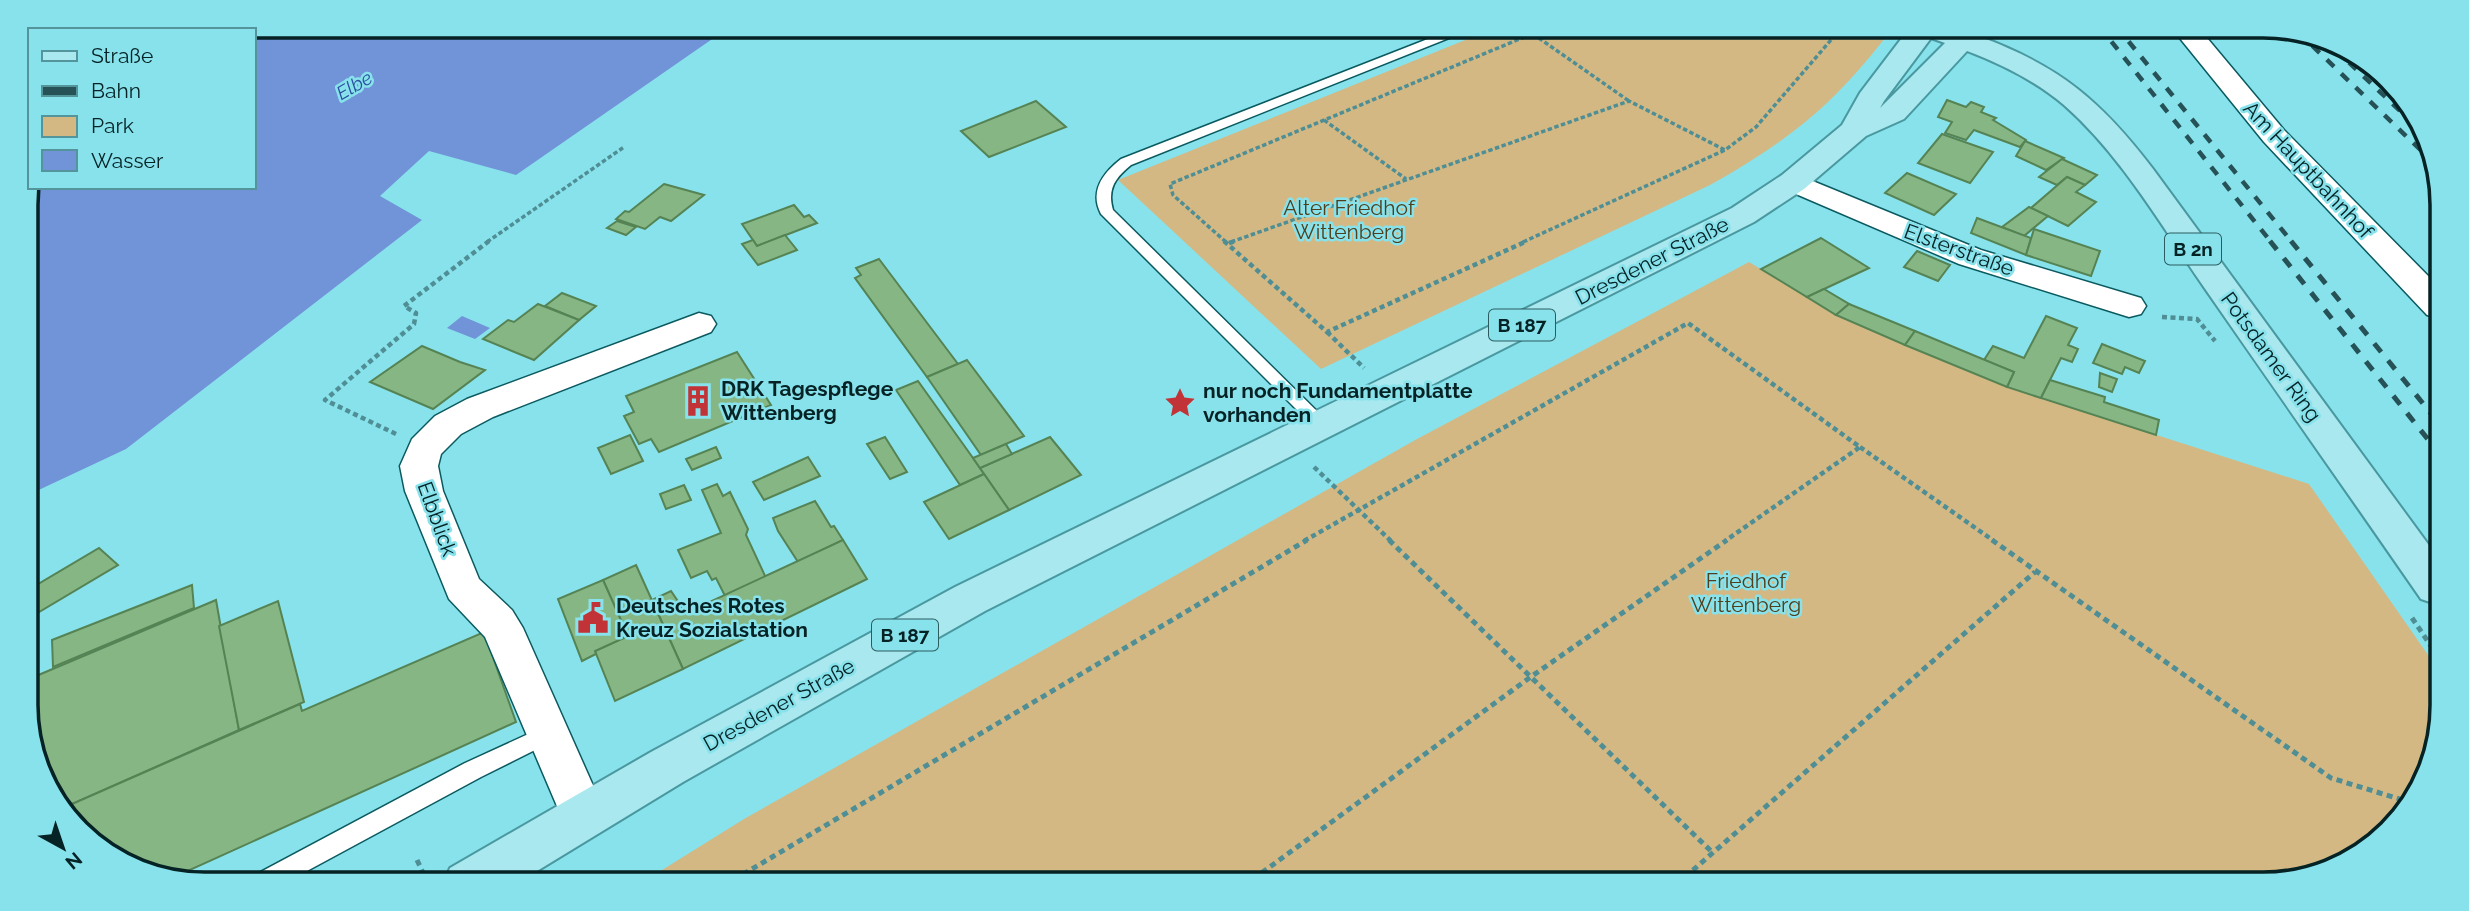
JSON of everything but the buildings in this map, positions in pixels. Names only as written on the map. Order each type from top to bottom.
[{"type":"main road","name":"B 187","points":[[1855,130],[1870,99],[1918,38]]},
{"type":"main road","name":"B 187","points":[[1855,130],[1894,113],[1962,38]]},
{"type":"main road","name":"Potsdamer Ring","points":[[1976,38],[2073,97],[2100,125],[2188,241],[2430,579]]},
{"type":"main road","name":"Dresdener Straße","points":[[490,872],[737,728],[970,600],[1723,226],[1793,182],[1855,130]]},
{"type":"street","name":"Am Hauptbahnhof","points":[[2193,38],[2274,136],[2430,297]]},
{"type":"street","name":"Elsterstraße","points":[[1793,182],[1970,257],[2130,306]]},
{"type":"street","points":[[425,448],[448,425],[480,408],[699,324]]},
{"type":"street","name":"Elbblick","points":[[425,448],[419,466],[424,491],[463,588],[473,601],[491,612],[502,628],[584,817]]},
{"type":"lane","points":[[1303,433],[1106,211],[1102,200],[1103,186],[1110,174],[1126,162],[1441,38]]},
{"type":"lane","points":[[283,872],[473,770],[548,734]]},
{"type":"path","points":[[1387,391],[1327,332],[1173,195],[1170,184],[1522,38]]},
{"type":"path","points":[[1539,38],[1629,101],[1725,150]]},
{"type":"path","points":[[1327,332],[1725,150],[1756,127],[1832,38]]},
{"type":"path","points":[[1229,243],[1629,101]]},
{"type":"path","points":[[1324,120],[1407,180]]},
{"type":"path","points":[[425,448],[325,400],[414,324],[416,313],[404,306],[490,240],[624,147]]},
{"type":"path","points":[[2130,306],[2156,317],[2197,318],[2212,339],[2223,346]]},
{"type":"path","points":[[747,872],[1359,509],[1688,324],[2035,572],[2331,778],[2401,799]]},
{"type":"path","points":[[1303,433],[1359,509],[1713,853]]},
{"type":"path","points":[[1263,872],[1532,676],[1860,447]]},
{"type":"path","points":[[1690,872],[2035,572]]},
{"type":"path","points":[[417,860],[422,872]]},
{"type":"green space","name":"Alter Friedhof Wittenberg","points":[[1469,38],[1884,38],[1850,79],[1810,118],[1788,136],[1710,185],[1321,369],[1118,180]]},
{"type":"green space","name":"Friedhof Wittenberg","points":[[1749,262],[1836,315],[2007,387],[2309,484],[2430,658],[2429,727],[2422,759],[2402,798],[2389,816],[2365,838],[2328,860],[2275,872],[659,872],[744,819],[1417,439]]},
{"type":"water","name":"Elbe","points":[[256,39],[713,39],[516,175],[429,151],[380,196],[422,220],[126,449],[38,490],[40,189],[256,189]]},
{"type":"water","points":[[462,316],[490,328],[475,339],[447,328]]},
{"type":"railway","points":[[2109,38],[2271,242]]},
{"type":"railway","points":[[2126,38],[2292,242]]},
{"type":"railway","points":[[2312,46],[2421,151]]},
{"type":"railway","points":[[2348,62],[2402,112]]},
{"type":"railway","points":[[2270,241],[2430,442]]},
{"type":"railway","points":[[2291,241],[2430,412]]},
{"type":"place","name":"DRK Tagespflege Wittenberg","points":[[698,401]]},
{"type":"place","name":"nur noch Fundamentplatte vorhanden","points":[[1180,403]]},
{"type":"place","name":"Deutsches Rotes Kreuz Sozialstation","points":[[593,618]]}]
